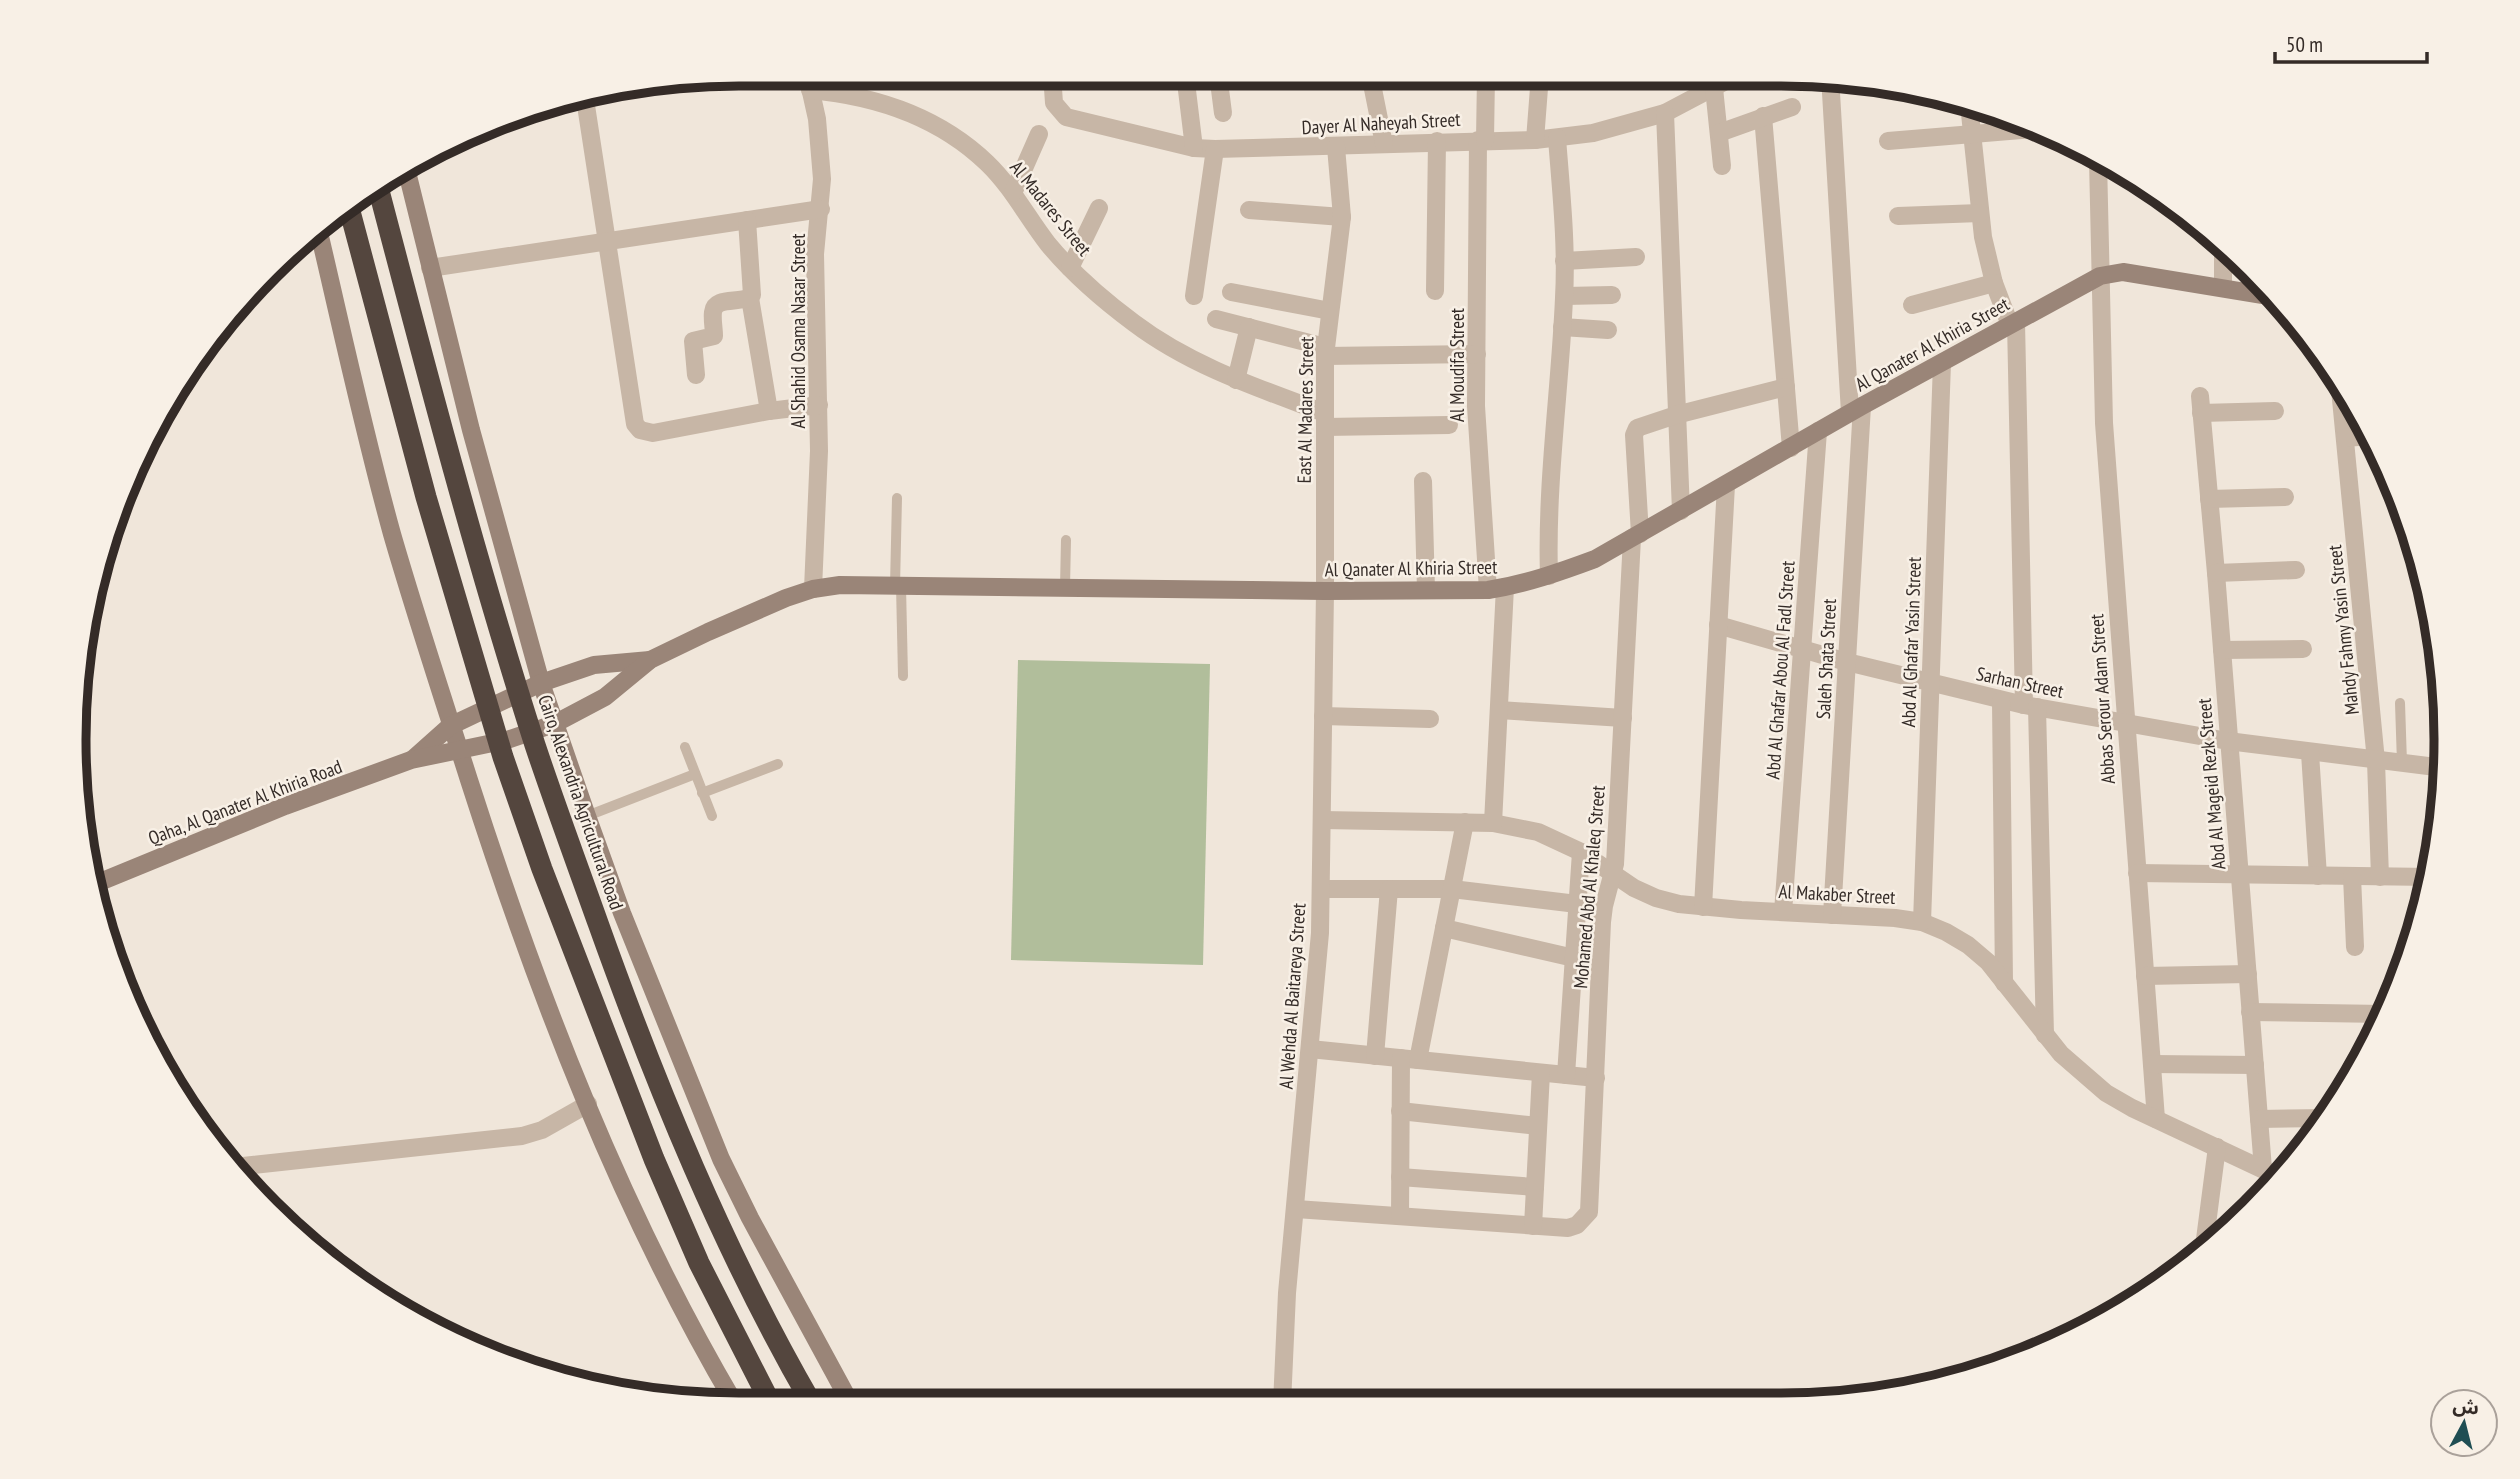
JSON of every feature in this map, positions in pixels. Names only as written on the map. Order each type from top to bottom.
[{"type":"highway","name":"Cairo, Alexandria Agricultural Road","points":[[381,193],[459,492],[536,746],[623,993],[730,1251],[806,1393]]},
{"type":"highway","points":[[350,215],[426,496],[503,757],[542,869],[654,1159],[699,1263],[765,1393]]},
{"type":"main road","points":[[408,176],[471,430],[541,683],[587,816],[627,925],[721,1159],[845,1393]]},
{"type":"main road","points":[[320,238],[392,532],[450,726],[503,886],[542,990],[639,1224],[698,1341],[728,1393]]},
{"type":"main road","name":"Al Qanater Al Khiria Street","points":[[411,760],[507,740],[554,724],[605,697],[650,660],[719,627],[813,589],[840,585],[1497,589],[1549,576],[1595,559],[1818,431],[2100,276],[2123,272],[2259,294]]},
{"type":"main road","name":"Al Qanater Al Khiria Street","points":[[411,760],[450,726],[541,683],[594,665],[650,660]]},
{"type":"main road","name":"Qaha, Al Qanater Al Khiria Road","points":[[101,881],[285,806],[411,760]]},
{"type":"street","name":"Al Shahid Osama Nasar Street","points":[[809,86],[821,149],[821,209],[815,254],[819,405],[813,589]]},
{"type":"street","name":"Al Madares Street","points":[[822,86],[874,100],[923,118],[957,138],[987,163],[1070,268],[1133,323],[1178,352],[1325,419]]},
{"type":"street","name":"Dayer Al Naheyah Street","points":[[1053,86],[1054,103],[1066,117],[1194,148],[1215,149],[1557,138],[1594,133],[1665,113],[1718,86]]},
{"type":"street","points":[[1186,86],[1194,148]]},
{"type":"street","points":[[1220,86],[1223,113]]},
{"type":"street","points":[[1372,86],[1384,144]]},
{"type":"street","name":"Al Moudifa Street","points":[[1485,86],[1476,406],[1497,589],[1499,710],[1493,823]]},
{"type":"street","points":[[1535,140],[1539,86]]},
{"type":"street","points":[[1714,88],[1722,166]]},
{"type":"street","name":"Saleh Shata Street","points":[[1831,88],[1856,410],[1847,662],[1832,915]]},
{"type":"street","points":[[586,104],[632,418],[639,430],[653,433],[769,411],[819,405]]},
{"type":"street","points":[[1719,133],[1791,107]]},
{"type":"street","points":[[1665,113],[1681,510]]},
{"type":"street","points":[[1970,114],[1983,237],[1994,283],[2013,323],[2045,1035]]},
{"type":"street","points":[[1763,116],[1791,448]]},
{"type":"street","points":[[1888,141],[2015,130]]},
{"type":"street","points":[[1013,193],[1039,134]]},
{"type":"street","points":[[1549,576],[1549,497],[1564,296],[1557,138]]},
{"type":"street","points":[[1435,291],[1437,141]]},
{"type":"street","name":"East Al Madares Street","points":[[1325,590],[1325,352],[1342,218],[1336,147]]},
{"type":"street","points":[[1194,296],[1215,149]]},
{"type":"street","name":"Abbas Serour Adam Street","points":[[2098,168],[2104,423],[2156,1119]]},
{"type":"street","points":[[1070,268],[1099,208]]},
{"type":"street","points":[[430,268],[821,209]]},
{"type":"street","points":[[1249,210],[1342,218]]},
{"type":"street","points":[[1898,216],[1980,214]]},
{"type":"street","points":[[747,220],[750,298],[769,411]]},
{"type":"street","points":[[1564,261],[1636,257]]},
{"type":"street","points":[[2223,287],[2224,259]]},
{"type":"street","points":[[1912,305],[1994,283]]},
{"type":"street","points":[[1231,292],[1330,311]]},
{"type":"street","points":[[1564,296],[1612,295]]},
{"type":"street","points":[[696,375],[693,341],[714,336],[715,305],[750,298]]},
{"type":"street","points":[[1216,319],[1325,352],[1477,354]]},
{"type":"street","points":[[1236,380],[1249,327]]},
{"type":"street","points":[[1562,327],[1608,330]]},
{"type":"street","name":"Abd Al Ghafar Yasin Street","points":[[1922,922],[1942,362]]},
{"type":"street","points":[[1676,415],[1786,387]]},
{"type":"street","name":"Abd Al Mageid Rezk Street","points":[[2271,1172],[2259,1119],[2201,404],[2275,411]]},
{"type":"street","name":"Mahdy Fahmy Yasin Street","points":[[2342,404],[2376,761],[2380,877]]},
{"type":"street","name":"Mohamed Abd Al Khaleq Street","points":[[1533,1226],[1577,1226],[1584,1220],[1591,1203],[1602,922],[1604,906],[1614,876],[1636,536],[1634,435],[1641,426],[1676,415]]},
{"type":"street","points":[[1325,419],[1449,425]]},
{"type":"street","name":"Abd Al Ghafar Abou Al Fadl Street","points":[[1783,912],[1818,431]]},
{"type":"street","points":[[2345,438],[2360,437]]},
{"type":"street","points":[[1423,481],[1426,590]]},
{"type":"street","points":[[1703,907],[1726,485]]},
{"type":"street","points":[[2209,499],[2285,497]]},
{"type":"street","points":[[2216,573],[2296,570]]},
{"type":"street","name":"Al Wehda Al Baitareya Street","points":[[1282,1393],[1287,1293],[1320,933],[1325,590]]},
{"type":"street","name":"Sarhan Street","points":[[1718,625],[1847,662],[2001,701],[2228,741],[2433,767]]},
{"type":"street","points":[[2222,650],[2303,649]]},
{"type":"street","points":[[2001,701],[2004,983]]},
{"type":"street","points":[[1499,710],[1623,718]]},
{"type":"street","points":[[1323,716],[1430,719]]},
{"type":"street","points":[[2311,752],[2318,876]]},
{"type":"street","name":"Al Makaber Street","points":[[1322,820],[1493,823],[1538,832],[1581,852],[1614,876],[1656,898],[1703,907],[1922,922],[1968,945],[1988,962],[2045,1035],[2082,1075],[2106,1093],[2270,1173]]},
{"type":"street","points":[[1400,1216],[1401,1111],[1409,1059],[1444,928],[1465,822]]},
{"type":"street","points":[[1566,1075],[1581,852]]},
{"type":"street","points":[[2137,873],[2420,877]]},
{"type":"street","points":[[2352,876],[2355,947]]},
{"type":"street","points":[[1321,889],[1452,889],[1577,904]]},
{"type":"street","points":[[1375,1056],[1389,889]]},
{"type":"street","points":[[1444,928],[1574,958]]},
{"type":"street","points":[[2145,976],[2248,974]]},
{"type":"street","points":[[2250,1012],[2374,1014]]},
{"type":"street","points":[[1310,1049],[1596,1078]]},
{"type":"street","points":[[2151,1064],[2255,1065]]},
{"type":"street","points":[[1296,1209],[1533,1226],[1541,1073]]},
{"type":"street","points":[[244,1166],[522,1136],[542,1130],[588,1104]]},
{"type":"street","points":[[1401,1111],[1538,1126]]},
{"type":"street","points":[[2259,1119],[2313,1118]]},
{"type":"street","points":[[2205,1236],[2217,1147]]},
{"type":"street","points":[[1400,1177],[1535,1187]]},
{"type":"lane","points":[[897,498],[903,676]]},
{"type":"lane","points":[[1065,587],[1066,540]]},
{"type":"lane","points":[[2400,703],[2402,763]]},
{"type":"lane","points":[[684,747],[712,816]]},
{"type":"lane","points":[[702,793],[778,764]]},
{"type":"lane","points":[[587,816],[695,774]]},
{"type":"green space","points":[[1018,660],[1210,664],[1203,965],[1011,960]]}]
